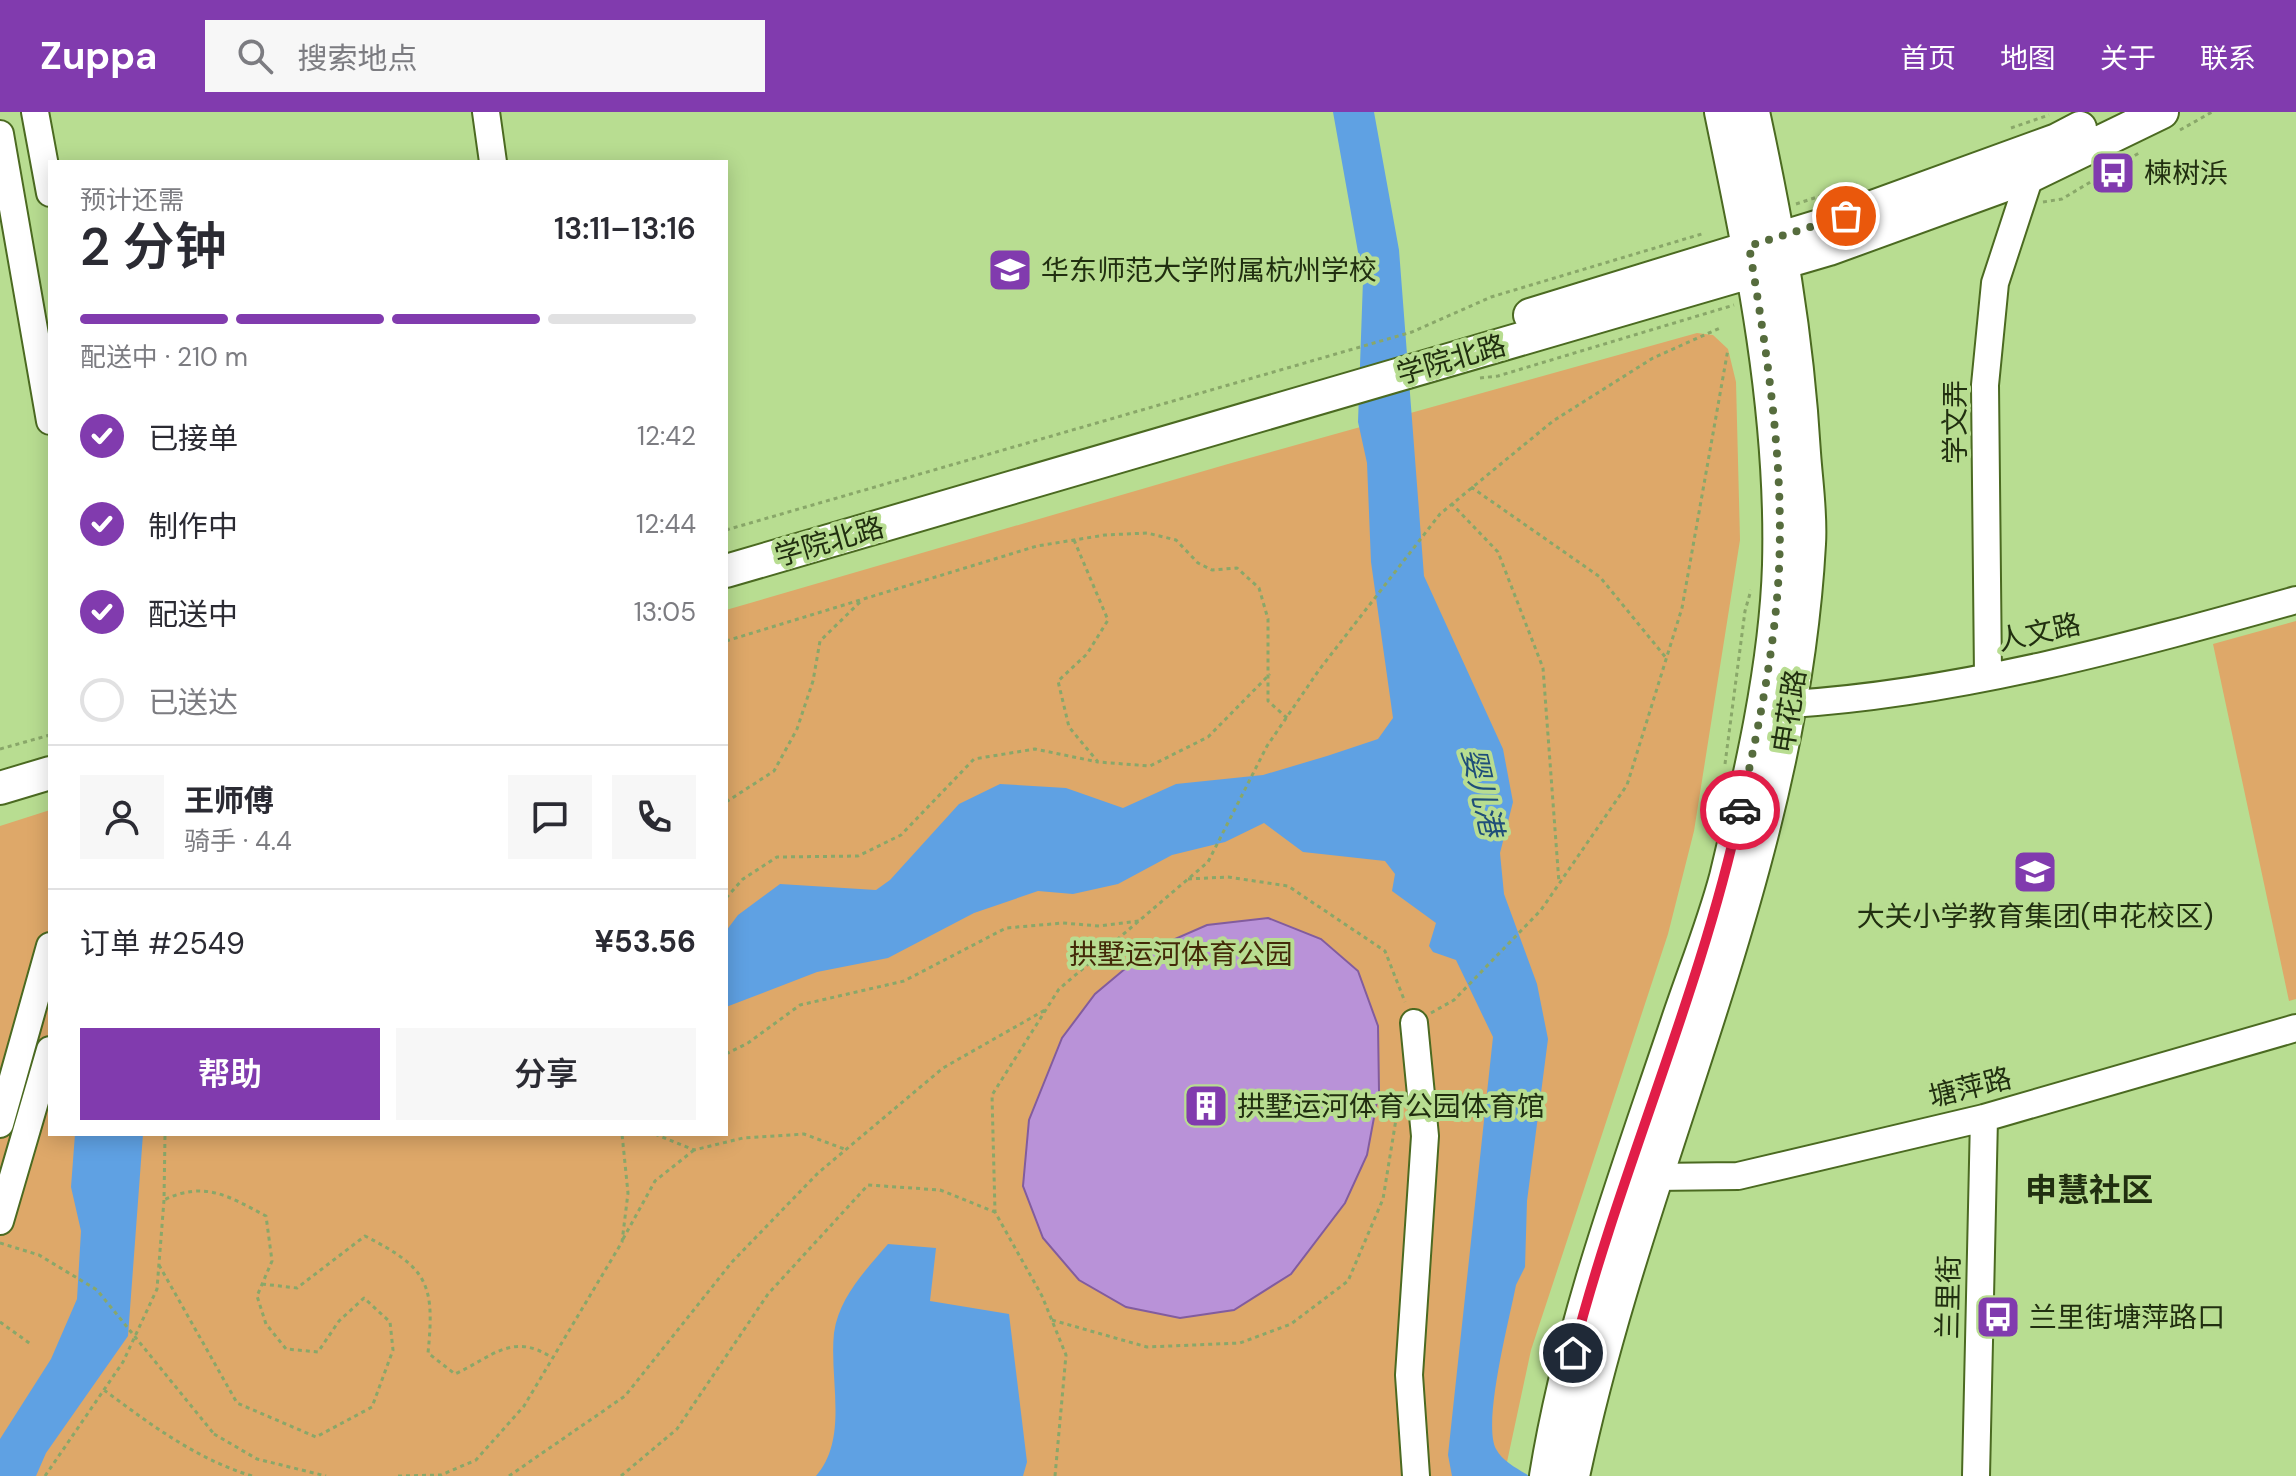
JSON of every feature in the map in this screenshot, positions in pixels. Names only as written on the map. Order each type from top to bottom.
[{"type":"main road","name":"申花路","points":[[1555,1474],[1555,1422],[1601,1249],[1725,880],[1767,669],[1779,567],[1779,504],[1768,363],[1751,259],[1721,112]]},
{"type":"main road","name":"申花路","points":[[1555,1474],[1595,1378],[1654,1177],[1727,968],[1750,892],[1791,704],[1810,541],[1802,413],[1782,249],[1753,112]]},
{"type":"main road","name":"学院北路","points":[[1782,249],[1823,225],[2042,145],[2111,112]]},
{"type":"main road","name":"学院北路","points":[[728,570],[1341,371],[1422,368],[1782,249],[2030,176],[2162,112]]},
{"type":"main road","name":"学院北路","points":[[728,548],[1465,335],[1751,259]]},
{"type":"main road","points":[[0,765],[48,752]]},
{"type":"main road","points":[[0,788],[48,774]]},
{"type":"street","points":[[35,112],[48,182]]},
{"type":"street","points":[[486,112],[493,160]]},
{"type":"street","points":[[0,134],[48,410]]},
{"type":"street","name":"学文弄","points":[[1988,675],[1985,385],[1995,283],[2030,176]]},
{"type":"street","name":"人文路","points":[[1791,704],[1879,698],[2146,642],[2296,600]]},
{"type":"street","points":[[0,1124],[48,953]]},
{"type":"street","points":[[1414,1023],[1425,1136],[1409,1375],[1416,1476]]},
{"type":"street","name":"塘萍路","points":[[1654,1177],[1738,1176],[1984,1118],[2296,1028]]},
{"type":"street","points":[[0,1221],[48,1057]]},
{"type":"street","name":"兰里街","points":[[1976,1476],[1984,1118]]},
{"type":"path","points":[[1055,1476],[1066,1355],[1052,1320],[995,1212],[992,1095],[1059,989],[1208,862],[1267,746],[1363,613],[1440,514],[1566,413],[1653,358],[1720,328]]},
{"type":"path","points":[[728,529],[1155,403],[1341,371],[1412,332]]},
{"type":"path","points":[[1454,1000],[1532,917],[1627,785],[1682,608],[1728,349]]},
{"type":"path","points":[[1471,487],[1600,577],[1667,659]]},
{"type":"path","points":[[1451,503],[1498,552],[1543,668],[1559,883]]},
{"type":"path","points":[[728,640],[1037,546],[1147,533],[1176,540],[1198,563],[1212,570],[1237,568],[1259,588],[1268,619],[1268,701],[1287,718]]},
{"type":"path","points":[[1074,540],[1108,620],[1087,654],[1058,681],[1069,727],[1098,762]]},
{"type":"path","points":[[1725,765],[1745,611],[1753,584]]},
{"type":"path","points":[[728,801],[774,771],[797,729],[813,681],[820,641],[863,599]]},
{"type":"path","points":[[728,896],[743,879],[777,857],[858,856],[901,835],[974,759],[1035,749],[1098,762],[1150,766],[1208,737],[1270,674]]},
{"type":"path","points":[[0,749],[48,736]]},
{"type":"path","points":[[1188,879],[1228,877],[1288,886],[1385,951],[1414,1023]]},
{"type":"path","points":[[728,1053],[748,1043],[800,1005],[904,981],[1006,928],[1063,923],[1099,926],[1142,921]]},
{"type":"path","points":[[509,1476],[625,1396],[732,1262],[818,1173],[943,1068],[1047,1009]]},
{"type":"path","points":[[1052,1320],[1147,1347],[1240,1343],[1291,1324],[1348,1281],[1383,1199],[1400,1098]]},
{"type":"path","points":[[398,1476],[441,1475],[476,1460],[524,1406],[655,1181],[694,1150],[743,1138],[804,1134],[847,1150]]},
{"type":"path","points":[[45,1476],[123,1362],[157,1289],[165,1136]]},
{"type":"path","points":[[622,1136],[628,1193],[622,1242]]},
{"type":"path","points":[[660,1136],[694,1150]]},
{"type":"path","points":[[621,1476],[677,1429],[768,1294],[868,1185],[940,1190],[995,1212]]},
{"type":"path","points":[[159,1265],[237,1403],[316,1437],[372,1407],[393,1350],[390,1322],[364,1298],[339,1321],[318,1352],[286,1349],[266,1324],[257,1296],[272,1261],[266,1216],[219,1191],[181,1191],[164,1200]]},
{"type":"path","points":[[262,1284],[297,1288],[365,1236],[401,1254],[428,1286],[432,1316],[428,1353],[455,1374],[509,1345],[535,1346],[551,1357]]},
{"type":"path","points":[[0,1243],[39,1255],[97,1290],[214,1434],[257,1459],[326,1476]]},
{"type":"path","points":[[0,1322],[32,1345]]},
{"type":"path","points":[[104,1390],[170,1439],[252,1476]]},
{"type":"green space","name":"拱墅运河体育公园","points":[[1697,333],[1713,335],[1728,349],[1736,382],[1740,540],[1694,831],[1668,934],[1531,1350],[1504,1476],[0,1476],[0,826],[48,811],[48,1136],[728,1136],[728,609],[1228,464]]},
{"type":"green space","points":[[2296,621],[2296,999],[2289,1001],[2213,644]]},
{"type":"water","name":"婴儿港","points":[[1333,112],[1374,112],[1399,250],[1424,576],[1503,749],[1513,802],[1500,853],[1504,894],[1537,984],[1548,1039],[1527,1201],[1525,1267],[1516,1285],[1498,1369],[1492,1417],[1493,1436],[1499,1454],[1529,1476],[1452,1476],[1448,1455],[1493,1037],[1456,960],[1433,952],[1429,946],[1436,923],[1392,891],[1395,874],[1385,861],[1303,852],[1264,823],[1225,842],[1172,855],[1118,884],[1073,894],[1038,891],[974,913],[888,958],[817,972],[728,1006],[728,928],[738,915],[780,884],[876,890],[890,880],[959,804],[1000,784],[1066,788],[1123,808],[1176,784],[1263,775],[1378,739],[1393,718],[1371,562],[1367,463],[1358,422],[1363,280]]},
{"type":"water","points":[[75,1136],[143,1136],[128,1336],[46,1453],[36,1476],[0,1476],[0,1439],[51,1359],[77,1299],[81,1231],[71,1187]]},
{"type":"water","points":[[888,1244],[936,1248],[930,1301],[1009,1314],[1027,1462],[1023,1476],[816,1476],[826,1461],[835,1426],[833,1351],[837,1320],[847,1296]]},
{"type":"building","name":"拱墅运河体育公园体育馆","points":[[1268,918],[1321,939],[1358,971],[1378,1026],[1379,1091],[1367,1155],[1345,1203],[1291,1274],[1234,1310],[1180,1318],[1126,1307],[1079,1280],[1043,1238],[1023,1186],[1029,1120],[1062,1038],[1095,994],[1145,952],[1207,925]]},
{"type":"way so far","points":[[1740,810],[1774,626],[1779,567],[1775,432],[1768,363],[1749,246],[1846,216]]},
{"type":"place","name":"楝树浜","points":[[2113,173]]},
{"type":"place","name":"华东师范大学附属杭州学校","points":[[1010,270]]},
{"type":"place","name":"大关小学教育集团(申花校区)","points":[[2035,872]]},
{"type":"place","name":"拱墅运河体育公园体育馆","points":[[1206,1106]]},
{"type":"place","name":"兰里街塘萍路口","points":[[1998,1317]]},
{"type":"district","name":"申慧社区","points":[[2089,1190]]},
{"type":"route","points":[[1573,1353],[1601,1249],[1725,880],[1740,810]]}]
